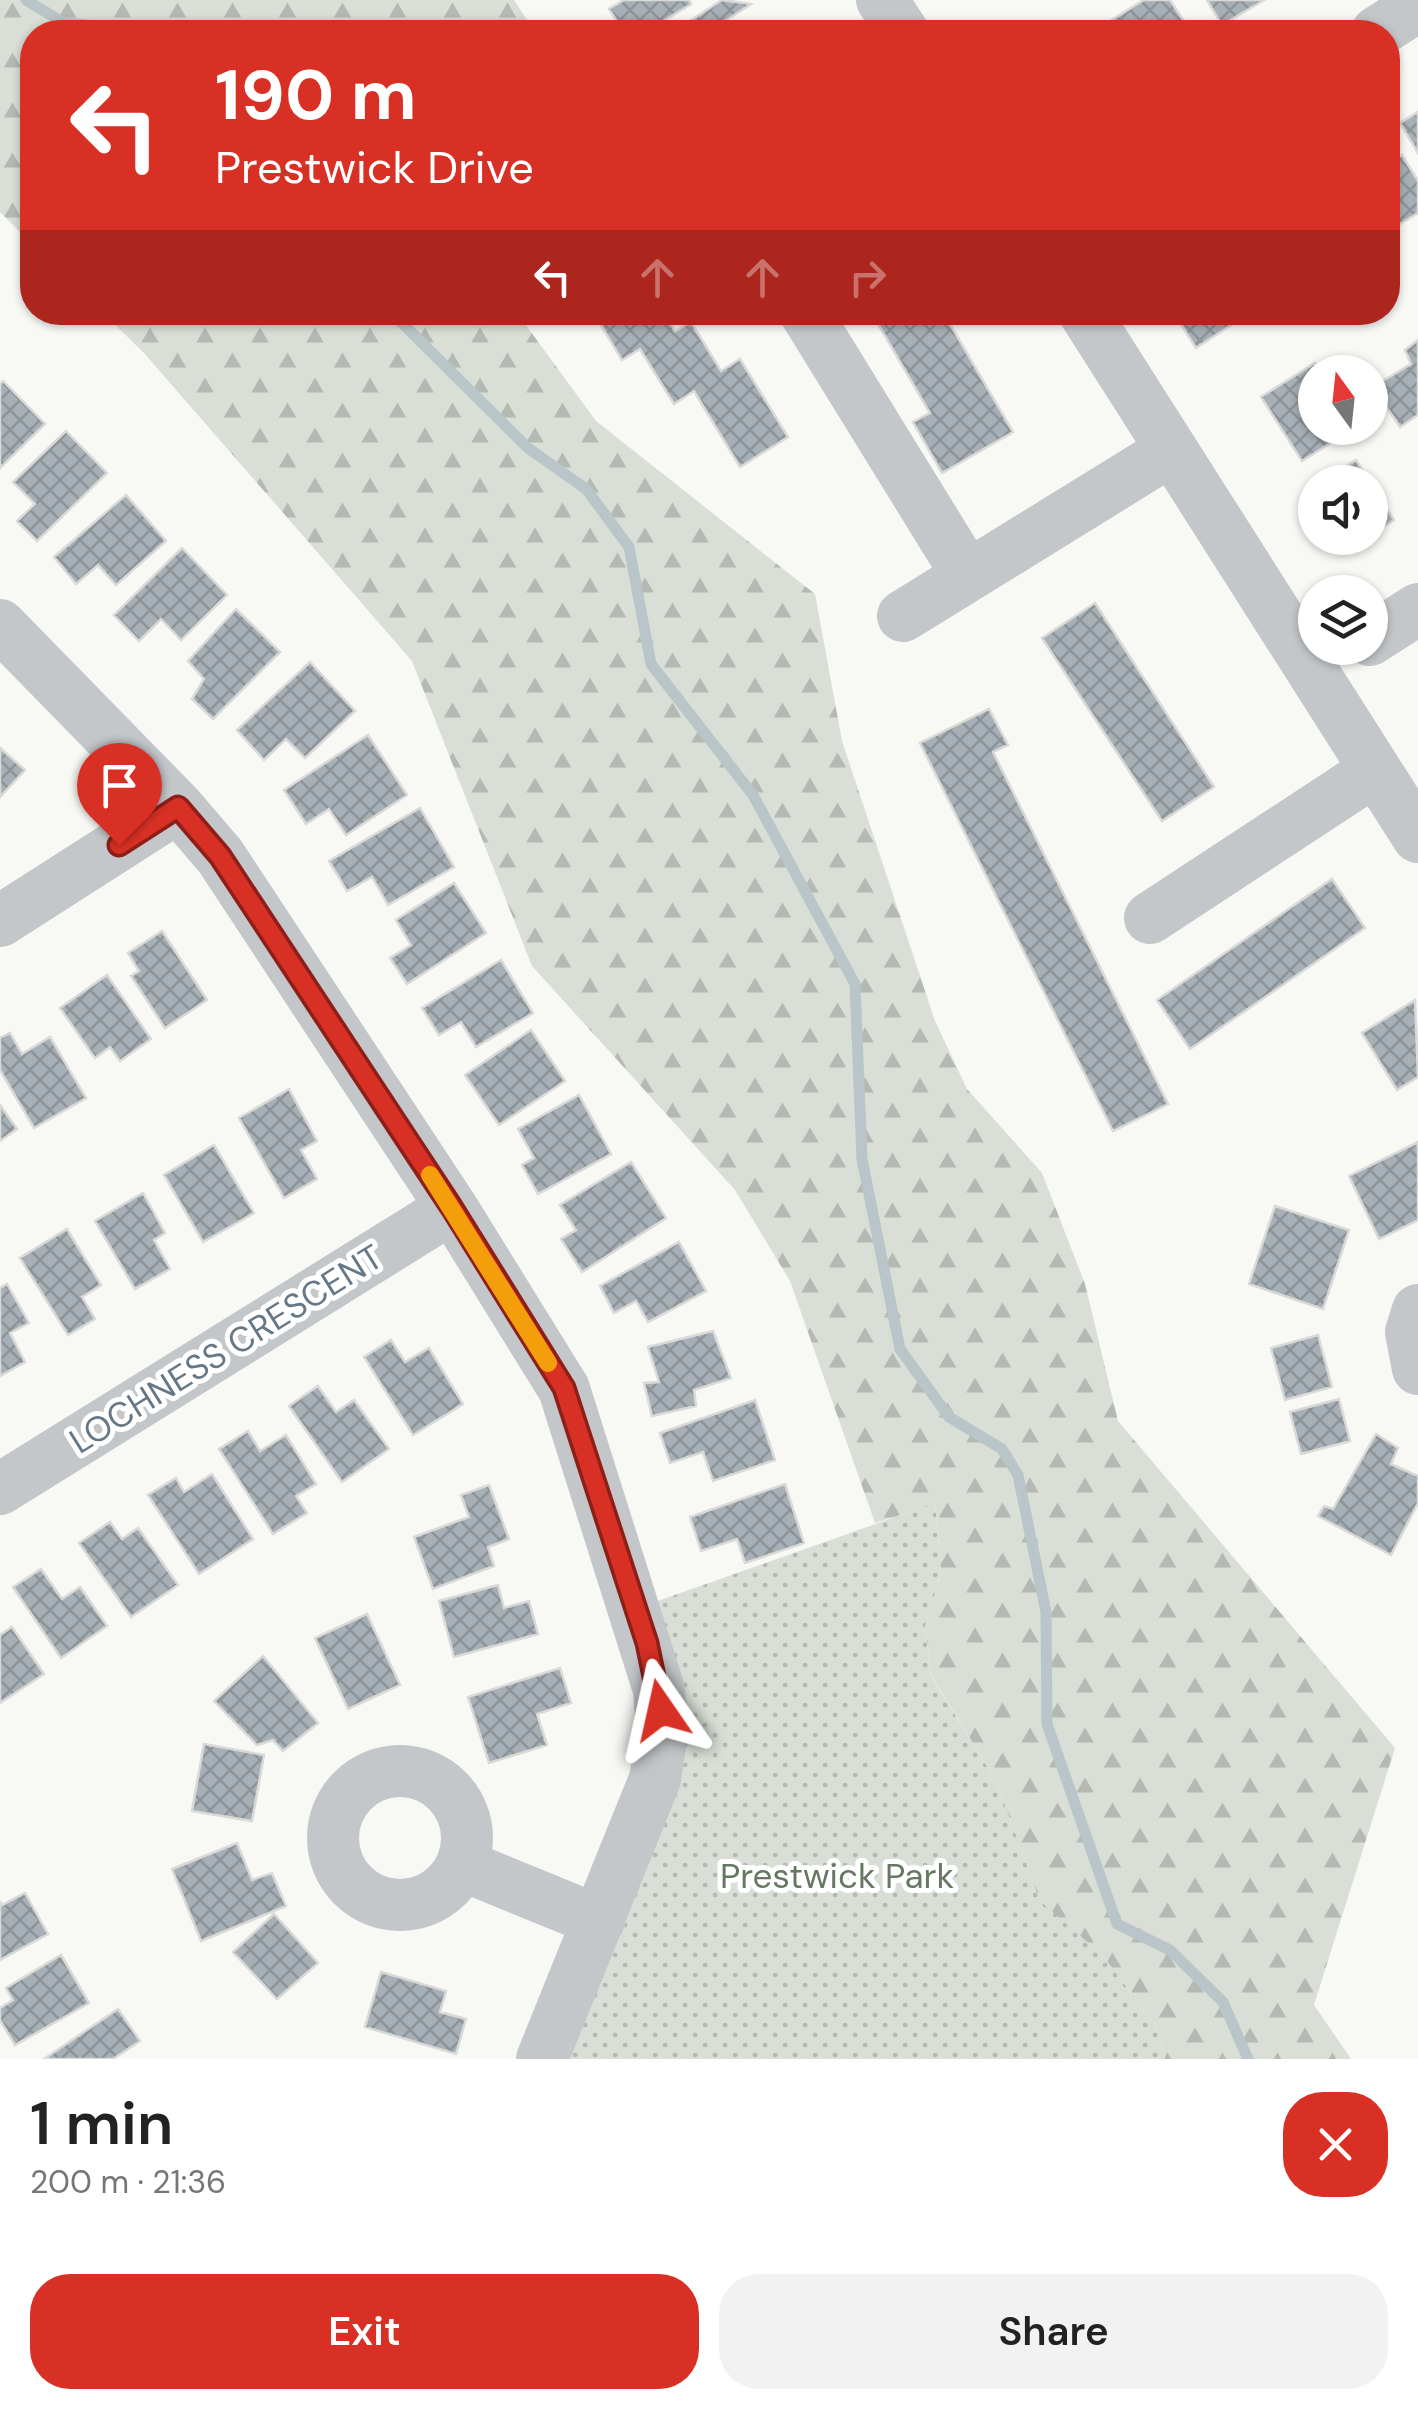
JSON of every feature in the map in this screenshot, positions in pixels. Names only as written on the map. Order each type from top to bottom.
[{"type":"street","points":[[1396,20],[1418,6]]},
{"type":"street","points":[[814,325],[966,573]]},
{"type":"street","points":[[1092,325],[1418,838]]},
{"type":"street","points":[[903,616],[966,573],[1170,450]]},
{"type":"street","points":[[1388,628],[1418,609]]},
{"type":"street","points":[[0,625],[178,807],[220,856],[452,1208],[564,1388],[659,1690],[662,1731],[656,1778],[542,2059]]},
{"type":"street","points":[[1314,676],[1331,665]]},
{"type":"street","points":[[1150,918],[1374,771]]},
{"type":"street","points":[[0,922],[178,807]]},
{"type":"street","name":"LOCHNESS CRESCENT","points":[[0,1489],[452,1208]]},
{"type":"street","points":[[1418,1310],[1410,1332],[1418,1368]]},
{"type":"street","points":[[462,1865],[598,1921]]},
{"type":"green space","points":[[0,0],[514,0],[527,20],[20,20],[20,232],[0,212]]},
{"type":"green space","points":[[115,325],[526,325],[596,421],[815,594],[842,741],[935,1021],[967,1089],[1042,1173],[1085,1284],[1118,1421],[1395,1748],[1314,2005],[1351,2059],[1165,2059],[1155,2024],[1102,1955],[1040,1902],[996,1781],[931,1675],[925,1625],[941,1573],[935,1504],[875,1523],[790,1281],[735,1190],[532,966],[412,661]]},
{"type":"green space","name":"Prestwick Park","points":[[935,1503],[941,1573],[925,1626],[931,1676],[996,1781],[1040,1901],[1102,1955],[1155,2024],[1165,2059],[567,2059],[679,1777],[652,1603]]},
{"type":"building","points":[[624,0],[689,0],[691,4],[665,20],[616,20],[609,9]]},
{"type":"building","points":[[722,0],[751,4],[727,20],[691,20]]},
{"type":"building","points":[[1144,0],[1170,0],[1183,20],[1112,20]]},
{"type":"building","points":[[1207,0],[1264,0],[1230,20],[1219,20]]},
{"type":"building","points":[[1418,112],[1418,153],[1400,123]]},
{"type":"building","points":[[1400,156],[1418,181],[1418,213],[1400,224]]},
{"type":"building","points":[[601,325],[672,325],[675,331],[693,325],[721,371],[740,359],[788,437],[740,467],[694,391],[674,404],[640,349],[622,360]]},
{"type":"building","points":[[879,325],[951,325],[1013,432],[942,473],[913,422],[930,413]]},
{"type":"building","points":[[1181,325],[1231,325],[1196,348]]},
{"type":"building","points":[[1418,340],[1418,415],[1400,427],[1388,409],[1388,378],[1411,364],[1405,350]]},
{"type":"building","points":[[1298,374],[1298,445],[1328,445],[1302,461],[1261,397]]},
{"type":"building","points":[[3,381],[45,424],[0,468],[0,384]]},
{"type":"building","points":[[66,431],[107,473],[37,541],[17,521],[35,504],[13,482]]},
{"type":"building","points":[[126,495],[166,541],[116,585],[98,565],[76,584],[54,557]]},
{"type":"building","points":[[182,548],[227,595],[181,640],[161,619],[139,641],[114,615]]},
{"type":"building","points":[[1095,603],[1214,787],[1162,821],[1042,638]]},
{"type":"building","points":[[236,609],[280,652],[213,719],[192,699],[204,679],[188,661]]},
{"type":"building","points":[[310,662],[355,711],[305,758],[286,739],[264,760],[237,730]]},
{"type":"building","points":[[989,709],[1008,745],[993,752],[1168,1104],[1113,1131],[920,743]]},
{"type":"building","points":[[368,735],[407,795],[346,835],[329,809],[306,824],[284,790]]},
{"type":"building","points":[[0,748],[25,770],[0,797]]},
{"type":"building","points":[[420,808],[454,867],[388,905],[372,877],[347,891],[329,861]]},
{"type":"building","points":[[1332,879],[1365,928],[1190,1049],[1157,1000]]},
{"type":"building","points":[[454,883],[486,933],[407,984],[390,958],[411,945],[396,920]]},
{"type":"building","points":[[162,931],[207,1000],[165,1028],[131,976],[139,971],[128,953]]},
{"type":"building","points":[[501,960],[533,1013],[476,1047],[461,1022],[439,1035],[422,1008]]},
{"type":"building","points":[[107,975],[151,1039],[120,1061],[110,1047],[95,1058],[60,1008]]},
{"type":"building","points":[[1415,1000],[1418,1077],[1397,1090],[1362,1033]]},
{"type":"building","points":[[531,1030],[565,1081],[499,1125],[465,1075]]},
{"type":"building","points":[[10,1033],[22,1054],[50,1037],[86,1098],[34,1128],[0,1070],[0,1038]]},
{"type":"building","points":[[289,1089],[317,1141],[301,1150],[317,1179],[284,1198],[239,1118]]},
{"type":"building","points":[[579,1095],[611,1154],[538,1194],[522,1165],[534,1158],[518,1129]]},
{"type":"building","points":[[0,1105],[17,1129],[0,1141]]},
{"type":"building","points":[[1418,1142],[1418,1220],[1379,1239],[1349,1176]]},
{"type":"building","points":[[214,1145],[254,1213],[203,1242],[164,1175]]},
{"type":"building","points":[[631,1162],[666,1218],[582,1272],[561,1239],[576,1230],[560,1205]]},
{"type":"building","points":[[143,1193],[165,1233],[154,1240],[170,1269],[135,1289],[95,1221]]},
{"type":"building","points":[[1275,1206],[1349,1230],[1323,1309],[1249,1284]]},
{"type":"building","points":[[67,1229],[101,1285],[82,1297],[95,1319],[68,1335],[20,1258]]},
{"type":"building","points":[[679,1242],[706,1291],[648,1322],[636,1301],[614,1313],[600,1286]]},
{"type":"building","points":[[7,1284],[29,1323],[10,1333],[25,1362],[0,1376],[0,1288]]},
{"type":"building","points":[[713,1331],[731,1378],[694,1390],[696,1406],[652,1416],[644,1383],[659,1382],[648,1347]]},
{"type":"building","points":[[1318,1335],[1332,1387],[1285,1400],[1271,1348]]},
{"type":"building","points":[[391,1340],[405,1362],[429,1348],[463,1404],[413,1435],[364,1357]]},
{"type":"building","points":[[318,1386],[336,1412],[354,1400],[389,1449],[342,1482],[289,1406]]},
{"type":"building","points":[[1339,1399],[1350,1441],[1301,1454],[1290,1412]]},
{"type":"building","points":[[755,1400],[775,1460],[713,1481],[703,1452],[670,1463],[660,1433]]},
{"type":"building","points":[[248,1431],[260,1451],[286,1435],[316,1484],[296,1496],[307,1513],[273,1534],[219,1449]]},
{"type":"building","points":[[1376,1434],[1398,1448],[1391,1464],[1418,1476],[1418,1503],[1391,1555],[1318,1516],[1324,1506],[1333,1509]]},
{"type":"building","points":[[212,1474],[253,1539],[199,1574],[148,1495],[176,1478],[184,1492]]},
{"type":"building","points":[[785,1484],[804,1543],[745,1563],[737,1539],[701,1551],[690,1517]]},
{"type":"building","points":[[489,1485],[509,1539],[488,1547],[494,1566],[433,1589],[414,1537],[469,1517],[461,1495]]},
{"type":"building","points":[[110,1522],[122,1539],[138,1528],[178,1585],[131,1617],[79,1543]]},
{"type":"building","points":[[41,1569],[62,1599],[80,1587],[107,1626],[61,1658],[13,1587]]},
{"type":"building","points":[[498,1585],[504,1608],[529,1601],[538,1634],[454,1657],[439,1601]]},
{"type":"building","points":[[367,1614],[400,1685],[348,1709],[315,1638]]},
{"type":"building","points":[[12,1627],[44,1674],[0,1703],[0,1635]]},
{"type":"building","points":[[263,1656],[318,1723],[283,1751],[273,1740],[257,1745],[214,1701]]},
{"type":"building","points":[[560,1668],[571,1703],[537,1714],[547,1745],[489,1763],[468,1697]]},
{"type":"building","points":[[204,1744],[264,1755],[252,1821],[192,1811]]},
{"type":"building","points":[[237,1843],[252,1880],[272,1873],[286,1906],[201,1941],[172,1869]]},
{"type":"building","points":[[25,1893],[48,1934],[0,1960],[0,1902],[2,1905]]},
{"type":"building","points":[[274,1914],[318,1963],[277,1999],[233,1952]]},
{"type":"building","points":[[61,1955],[89,2003],[15,2045],[0,2020],[0,2008],[13,2000],[6,1988]]},
{"type":"building","points":[[381,1972],[446,1991],[440,2012],[466,2019],[456,2054],[365,2027]]},
{"type":"building","points":[[118,2009],[140,2041],[113,2059],[44,2059]]},
{"type":"waterway","points":[[26,0],[59,20]]},
{"type":"waterway","points":[[404,325],[528,448],[586,489],[629,547],[651,664],[753,795],[855,984],[862,1159],[900,1349],[949,1417],[1002,1449],[1018,1475],[1046,1612],[1047,1724],[1117,1924],[1170,1950],[1223,2002],[1248,2059]]},
{"type":"slow traffic","points":[[430,1175],[548,1363]]},
{"type":"route","points":[[119,845],[178,807],[220,856],[452,1208],[564,1388],[647,1643],[661,1710]]}]
